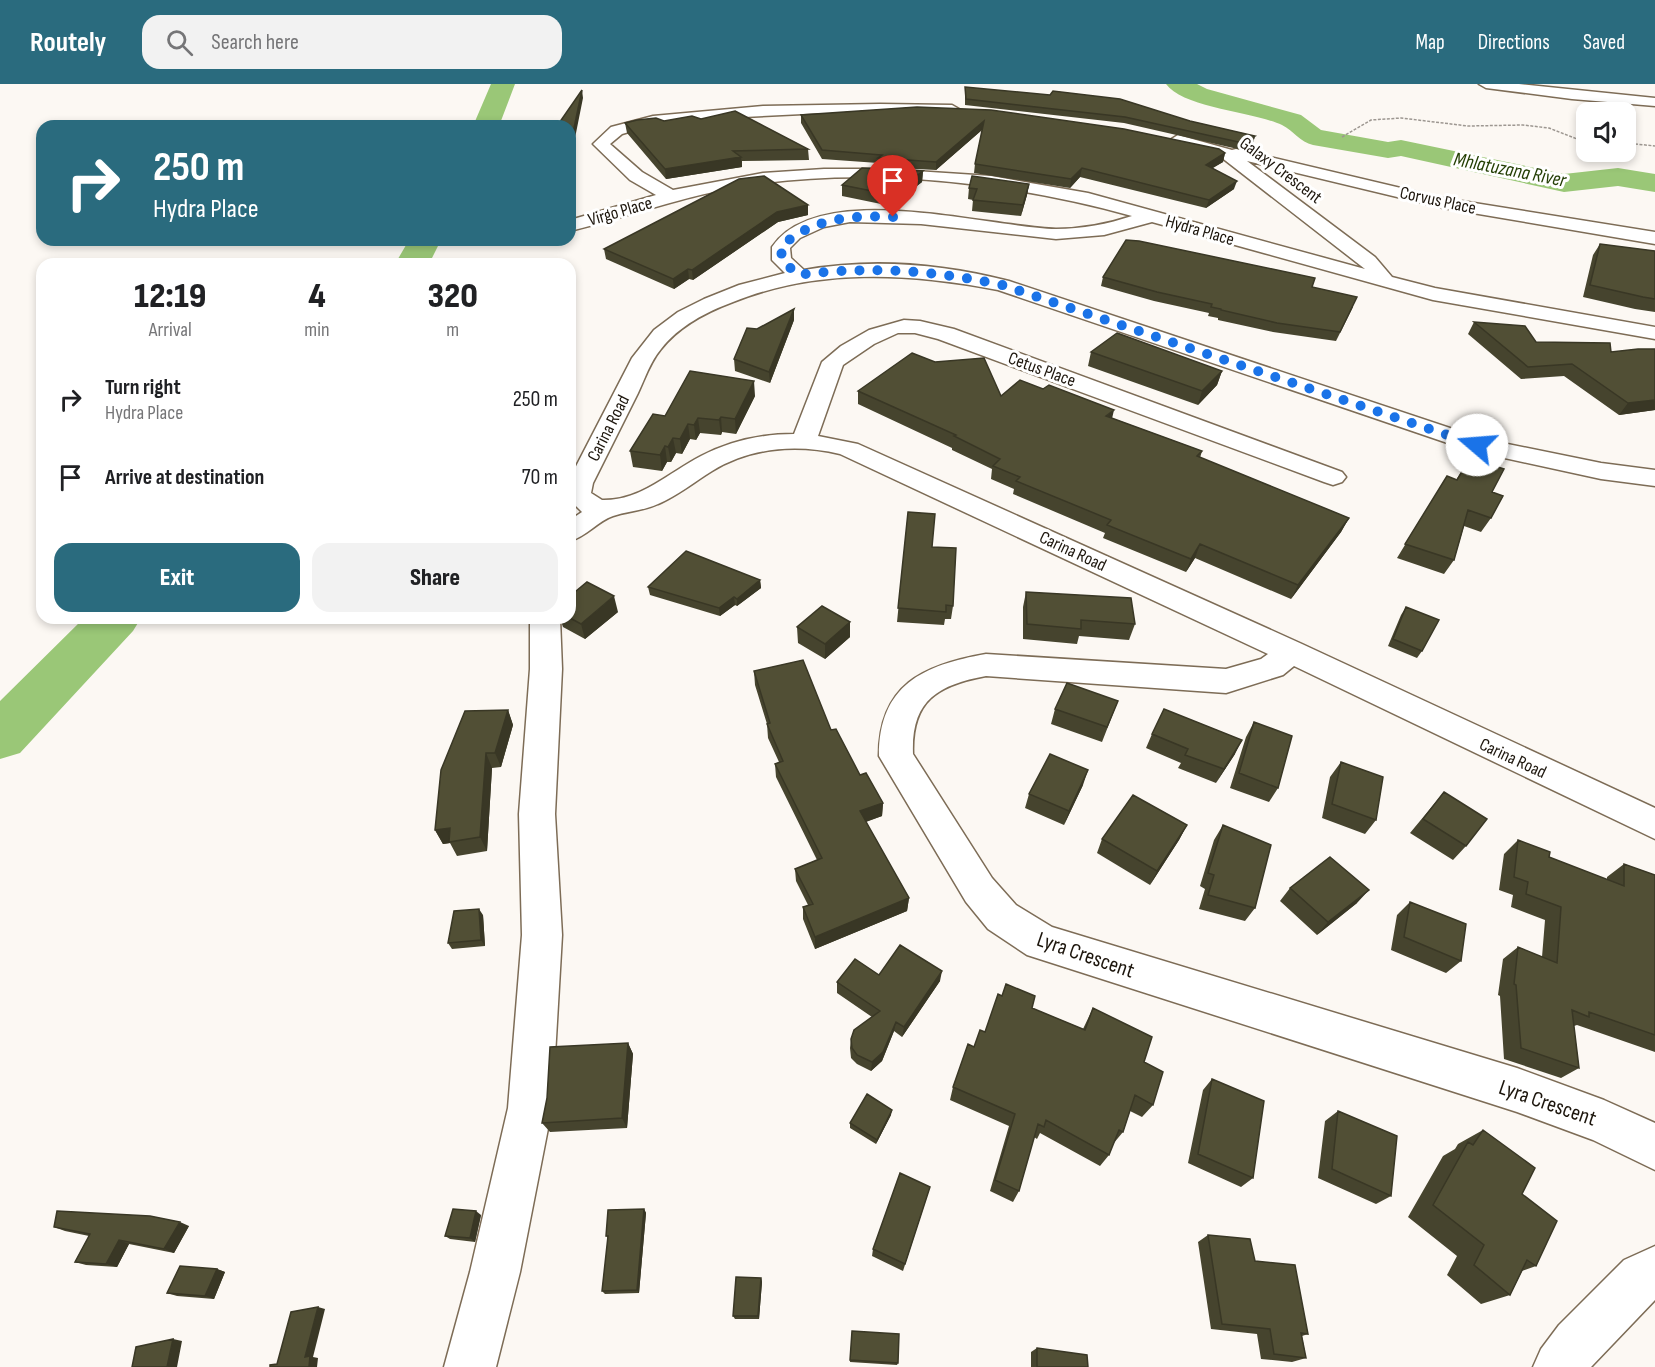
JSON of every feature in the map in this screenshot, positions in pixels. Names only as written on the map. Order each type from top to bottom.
[{"type":"main road","points":[[1486,84],[1572,95],[1655,102]]},
{"type":"main road","points":[[970,111],[869,106],[767,110],[624,126],[605,135],[601,144],[636,176],[670,196],[763,178],[885,174],[972,179],[1038,188],[1082,197],[1151,216]]},
{"type":"main road","name":"Galaxy Crescent","points":[[1167,138],[1223,151],[1368,261],[1386,282]]},
{"type":"main road","name":"Corvus Place","points":[[1223,151],[1443,203],[1655,238]]},
{"type":"main road","name":"Virgo Place","points":[[576,224],[670,196]]},
{"type":"main road","name":"Hydra Place","points":[[798,275],[782,260],[781,247],[795,234],[822,223],[851,217],[908,217],[1059,234],[1098,231],[1151,216],[1434,294],[1655,333]]},
{"type":"main road","name":"Carina Road","points":[[1655,478],[1601,471],[1477,445],[1002,285],[956,275],[911,270],[847,269],[798,275],[740,290],[697,309],[671,327],[649,348],[580,483],[578,493],[588,506],[605,509],[631,506],[653,498],[698,469],[737,450],[755,445],[804,441],[840,446],[884,463],[1655,824]]},
{"type":"main road","name":"Cetus Place","points":[[804,441],[833,362],[841,355],[880,334],[905,326],[946,334],[1333,477]]},
{"type":"main road","points":[[576,528],[605,509]]},
{"type":"main road","points":[[470,1367],[495,1272],[530,1108],[542,935],[537,814],[546,669],[545,624]]},
{"type":"main road","name":"Lyra Crescent","points":[[1291,652],[1272,667],[1226,681],[986,665],[962,668],[937,678],[913,695],[900,712],[894,736],[896,756],[979,890],[1002,916],[1041,942],[1516,1090],[1604,1122],[1655,1146]]},
{"type":"main road","points":[[1559,1367],[1577,1343],[1642,1278],[1655,1271]]},
{"type":"path","points":[[1342,137],[1371,120],[1401,118],[1468,126],[1523,125],[1549,128],[1576,139]]},
{"type":"path","points":[[1636,144],[1655,146]]},
{"type":"building","points":[[965,87],[1050,95],[1053,91],[1120,99],[1190,121],[1255,136],[1243,143],[1125,117],[966,99]]},
{"type":"building","points":[[582,90],[576,120],[561,120]]},
{"type":"building","points":[[917,107],[991,110],[1124,129],[1219,149],[1225,153],[1206,165],[1237,181],[1209,200],[1082,168],[1071,179],[975,164],[984,121],[936,162],[878,158],[882,155],[822,150],[801,115]]},
{"type":"building","points":[[735,111],[808,149],[733,151],[741,157],[665,169],[625,123],[656,118],[664,121],[692,116],[701,119]]},
{"type":"building","points":[[862,168],[923,171],[901,187],[890,185],[882,193],[842,185]]},
{"type":"building","points":[[764,176],[808,205],[777,212],[692,270],[688,269],[673,279],[604,249],[739,179]]},
{"type":"building","points":[[972,176],[1029,184],[1023,205],[973,200],[977,189],[969,188]]},
{"type":"building","points":[[1126,240],[1315,278],[1312,287],[1357,297],[1340,332],[1277,323],[1221,310],[1211,307],[1212,304],[1103,277]]},
{"type":"building","points":[[1600,244],[1655,251],[1655,299],[1590,285]]},
{"type":"building","points":[[794,309],[769,372],[734,359],[747,328],[757,329]]},
{"type":"building","points":[[1474,322],[1525,326],[1536,342],[1610,343],[1611,352],[1655,349],[1655,400],[1628,403],[1572,364],[1528,367]]},
{"type":"building","points":[[1117,333],[1222,371],[1202,391],[1091,352]]},
{"type":"building","points":[[912,353],[935,362],[984,358],[1001,396],[1020,380],[1043,389],[1049,385],[1114,410],[1106,416],[1202,451],[1197,456],[1349,518],[1298,585],[1200,544],[1191,559],[1107,525],[1111,520],[1016,481],[1020,477],[993,466],[1000,459],[954,436],[956,435],[858,391]]},
{"type":"building","points":[[690,371],[754,381],[735,419],[698,418],[694,425],[688,424],[680,439],[673,438],[660,455],[630,451],[653,414],[665,416]]},
{"type":"building","points":[[1470,458],[1504,469],[1492,492],[1503,496],[1491,518],[1468,510],[1454,560],[1405,544],[1447,476],[1457,480]]},
{"type":"building","points":[[908,512],[935,514],[932,547],[956,548],[953,606],[946,605],[946,612],[898,608]]},
{"type":"building","points":[[686,551],[760,580],[737,599],[734,597],[719,608],[648,587]]},
{"type":"building","points":[[587,582],[614,596],[581,624],[576,621],[576,591]]},
{"type":"building","points":[[1026,592],[1131,598],[1135,624],[1081,620],[1081,629],[1027,624]]},
{"type":"building","points":[[822,606],[850,622],[825,644],[797,627]]},
{"type":"building","points":[[1406,607],[1439,620],[1422,651],[1393,639]]},
{"type":"building","points":[[803,660],[831,730],[836,729],[860,775],[866,773],[883,803],[860,811],[909,898],[815,937],[803,907],[813,904],[795,869],[822,858],[775,764],[783,761],[767,724],[770,723],[754,671]]},
{"type":"building","points":[[1067,683],[1118,701],[1107,727],[1055,709]]},
{"type":"building","points":[[1164,709],[1242,740],[1224,769],[1185,755],[1188,749],[1152,734]]},
{"type":"building","points":[[508,710],[495,753],[486,753],[480,837],[449,842],[450,828],[435,830],[441,770],[465,711]]},
{"type":"building","points":[[1254,722],[1292,736],[1278,788],[1239,773]]},
{"type":"building","points":[[1050,754],[1088,770],[1069,811],[1029,794]]},
{"type":"building","points":[[1341,762],[1383,777],[1376,820],[1332,804]]},
{"type":"building","points":[[1444,792],[1487,819],[1466,846],[1423,819]]},
{"type":"building","points":[[1133,795],[1187,825],[1157,871],[1102,839]]},
{"type":"building","points":[[1223,825],[1271,845],[1255,908],[1208,895],[1214,875],[1208,873]]},
{"type":"building","points":[[1518,840],[1550,852],[1549,857],[1624,886],[1624,864],[1655,875],[1655,1035],[1589,1012],[1589,1017],[1572,1010],[1579,1068],[1521,1048],[1516,985],[1514,984],[1518,947],[1557,963],[1561,907],[1526,894],[1528,882],[1514,877]]},
{"type":"building","points":[[1330,857],[1369,890],[1328,922],[1290,888]]},
{"type":"building","points":[[1410,902],[1466,924],[1461,961],[1404,937]]},
{"type":"building","points":[[479,909],[481,940],[448,943],[454,911]]},
{"type":"building","points":[[900,945],[942,971],[904,1027],[896,1022],[883,1052],[872,1062],[857,1055],[852,1048],[851,1039],[854,1030],[880,1011],[837,982],[855,959],[879,975]]},
{"type":"building","points":[[1006,984],[1035,996],[1032,1008],[1085,1030],[1093,1008],[1152,1037],[1144,1062],[1163,1072],[1153,1105],[1135,1095],[1123,1132],[1119,1130],[1109,1155],[1046,1120],[1044,1127],[1038,1124],[1019,1191],[995,1180],[1015,1114],[953,1087],[968,1044],[974,1047],[980,1030],[985,1032],[998,994],[1002,996]]},
{"type":"building","points":[[628,1043],[622,1118],[542,1123],[547,1098],[550,1047]]},
{"type":"building","points":[[1212,1079],[1264,1101],[1253,1178],[1198,1154]]},
{"type":"building","points":[[867,1094],[892,1110],[877,1140],[850,1123]]},
{"type":"building","points":[[1338,1111],[1397,1136],[1391,1196],[1332,1169]]},
{"type":"building","points":[[1483,1130],[1535,1168],[1522,1194],[1557,1221],[1536,1266],[1527,1260],[1510,1295],[1474,1265],[1484,1245],[1433,1205],[1468,1142],[1473,1145]]},
{"type":"building","points":[[900,1173],[930,1187],[905,1264],[873,1249]]},
{"type":"building","points":[[453,1209],[476,1211],[470,1238],[445,1236]]},
{"type":"building","points":[[644,1209],[637,1290],[602,1291],[608,1236],[606,1236],[608,1210]]},
{"type":"building","points":[[57,1211],[150,1216],[180,1222],[164,1249],[119,1240],[106,1264],[75,1262],[90,1234],[54,1227]]},
{"type":"building","points":[[1208,1235],[1250,1239],[1255,1261],[1295,1265],[1308,1334],[1301,1333],[1306,1358],[1274,1354],[1270,1329],[1222,1324]]},
{"type":"building","points":[[180,1266],[217,1269],[205,1296],[167,1293]]},
{"type":"building","points":[[736,1277],[761,1278],[758,1316],[733,1316]]},
{"type":"building","points":[[318,1307],[305,1357],[310,1356],[309,1367],[270,1367],[270,1365],[277,1364],[291,1312]]},
{"type":"building","points":[[852,1331],[899,1334],[898,1363],[850,1360]]},
{"type":"building","points":[[173,1339],[167,1367],[132,1367],[136,1347]]},
{"type":"building","points":[[1037,1348],[1087,1355],[1088,1367],[1037,1367]]},
{"type":"waterway","name":"Mhlatuzana River","points":[[488,120],[503,84]]},
{"type":"waterway","name":"Mhlatuzana River","points":[[1178,84],[1198,94],[1292,120],[1313,137],[1388,150],[1401,148],[1564,183],[1618,177],[1655,183]]},
{"type":"waterway","name":"Mhlatuzana River","points":[[415,258],[422,246]]},
{"type":"waterway","name":"Mhlatuzana River","points":[[0,737],[109,624]]},
{"type":"route","points":[[893,217],[851,217],[822,223],[795,234],[781,247],[782,260],[798,275],[847,269],[911,270],[956,275],[1002,285],[1477,445]]}]
